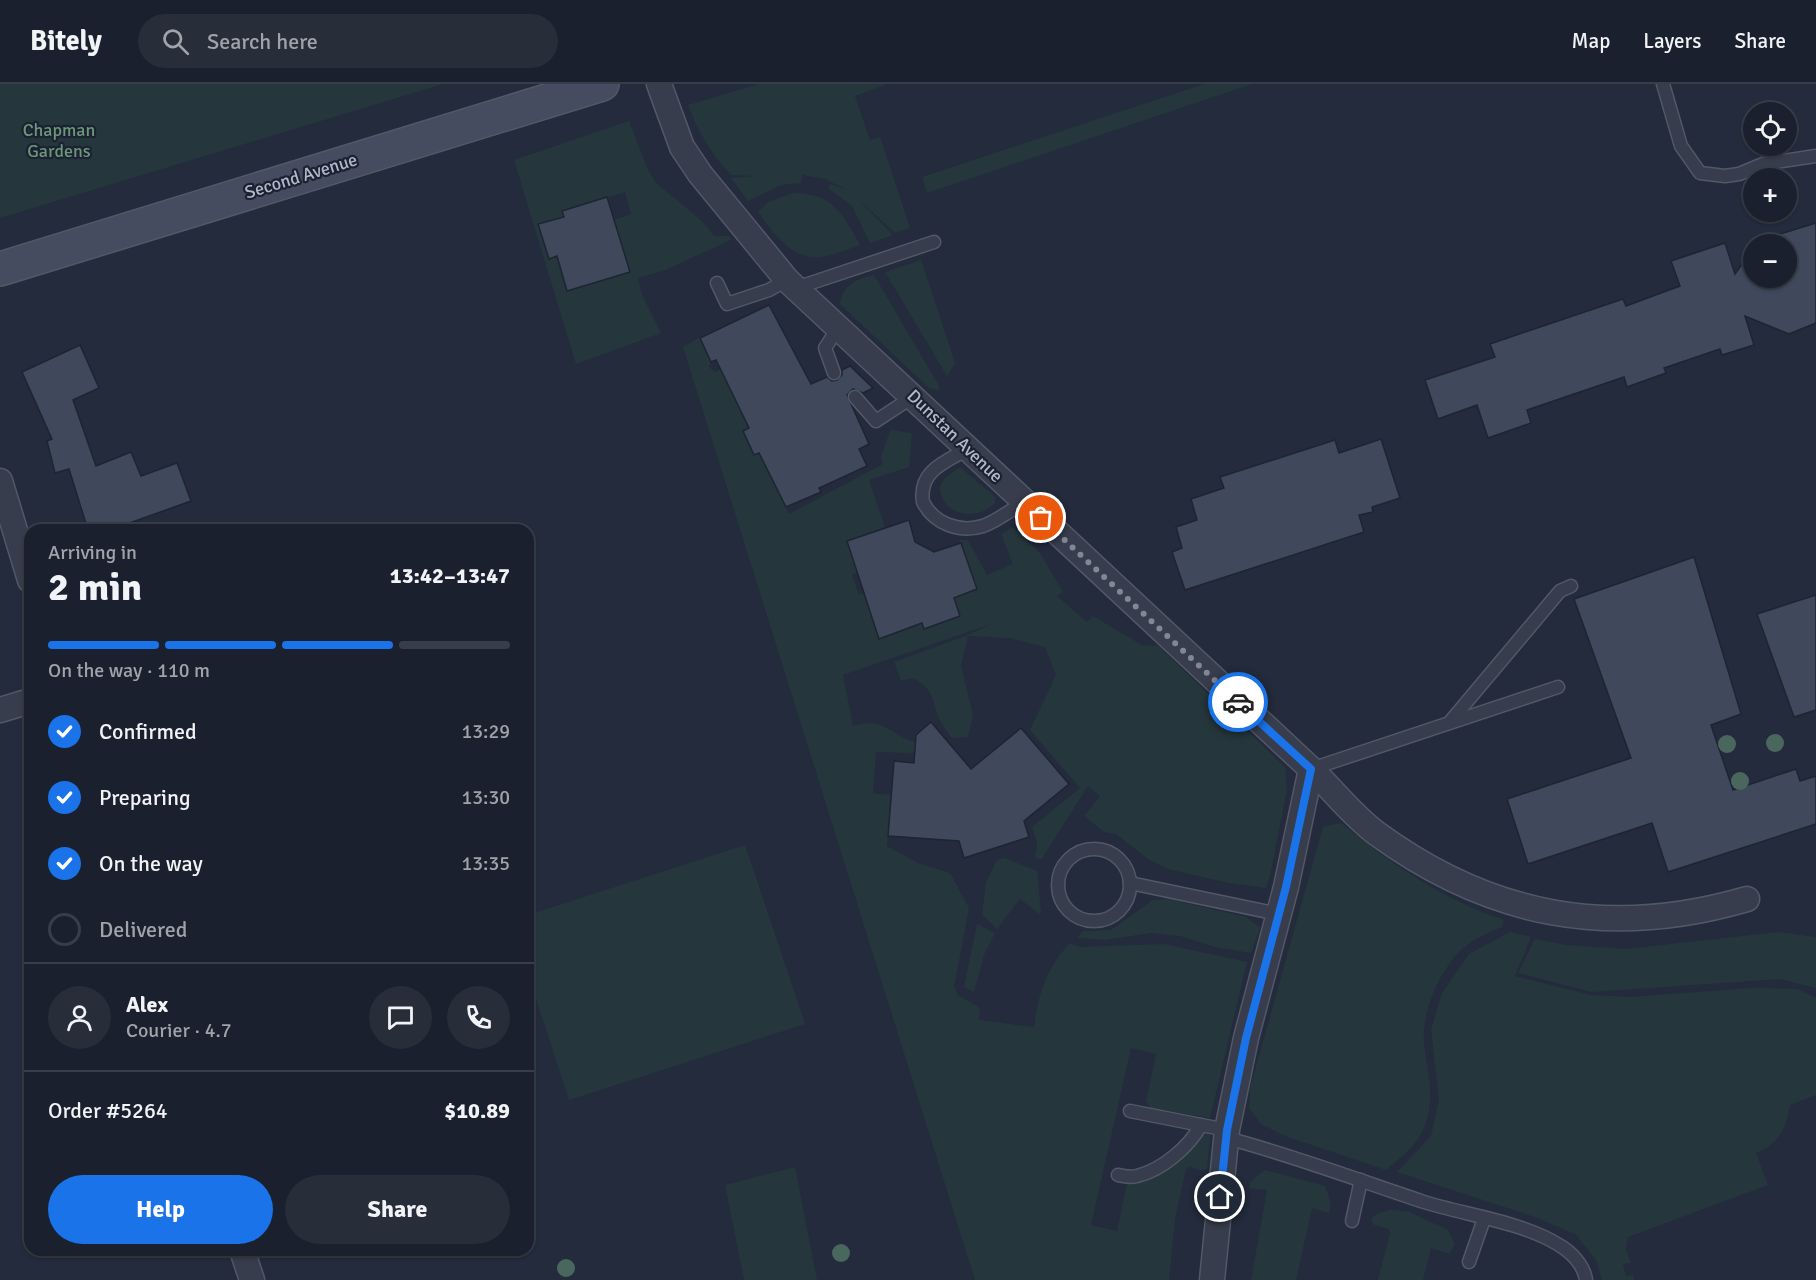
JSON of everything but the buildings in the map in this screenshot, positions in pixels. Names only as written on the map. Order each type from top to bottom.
[{"type":"street","name":"Second Avenue","points":[[0,268],[602,84]]},
{"type":"street","name":"Dunstan Avenue","points":[[659,84],[682,147],[700,174],[791,284],[914,396],[1375,832],[1430,867],[1516,905],[1572,917],[1617,920],[1703,911],[1747,899]]},
{"type":"street","points":[[0,481],[24,560]]},
{"type":"street","points":[[0,710],[24,703]]},
{"type":"street","points":[[1212,1280],[1227,1134],[1246,1038],[1278,914],[1311,769]]},
{"type":"street","points":[[244,1256],[252,1280]]},
{"type":"lane","points":[[1663,84],[1681,146],[1700,173],[1725,176],[1739,174],[1763,164],[1816,156]]},
{"type":"lane","points":[[717,283],[727,304],[934,242]]},
{"type":"lane","points":[[834,374],[825,348],[838,328]]},
{"type":"lane","points":[[855,397],[876,421],[914,396]]},
{"type":"lane","points":[[968,449],[929,471],[925,480],[923,502],[934,518],[951,526],[972,528],[993,521],[1024,502]]},
{"type":"lane","points":[[1448,724],[1560,591],[1571,586]]},
{"type":"lane","points":[[1311,769],[1558,687]]},
{"type":"lane","points":[[1094,848],[1107,851],[1119,858],[1127,870],[1130,883],[1129,897],[1121,909],[1111,917],[1097,921],[1083,920],[1071,914],[1062,903],[1058,890],[1058,876],[1069,859],[1080,851],[1094,848]]},
{"type":"lane","points":[[1130,883],[1278,914]]},
{"type":"lane","points":[[1130,1109],[1201,1125],[1361,1180],[1484,1219],[1530,1231],[1560,1245],[1576,1258],[1586,1280]]},
{"type":"lane","points":[[1118,1161],[1116,1177],[1134,1177],[1156,1169],[1181,1149],[1201,1125]]},
{"type":"lane","points":[[1352,1221],[1361,1180]]},
{"type":"lane","points":[[1470,1262],[1484,1219]]},
{"type":"green space","name":"Chapman Gardens","points":[[0,84],[443,84],[0,218]]},
{"type":"green space","points":[[759,84],[888,84],[855,96],[870,140],[880,137],[910,228],[895,233],[858,199],[893,235],[870,243],[852,206],[828,188],[831,184],[849,191],[825,179],[802,175],[801,183],[781,185],[748,201],[731,178],[757,176],[731,175],[706,143],[688,105]]},
{"type":"green space","points":[[1204,84],[1252,84],[927,193],[922,177]]},
{"type":"green space","points":[[629,121],[648,170],[656,183],[702,221],[714,236],[729,236],[731,240],[663,271],[638,278],[642,295],[661,333],[576,364],[514,160]],"holes":[[[625,192],[631,214],[614,220],[580,268],[563,211]],[[557,219],[568,253],[549,258],[539,224]]]},
{"type":"green space","points":[[793,193],[818,197],[835,207],[848,223],[860,245],[835,254],[810,257],[800,254],[784,243],[758,212],[768,202]]},
{"type":"green space","points":[[921,260],[955,363],[947,376],[885,272]]},
{"type":"green space","points":[[874,275],[939,386],[938,390],[929,388],[840,304],[847,287]]},
{"type":"green space","points":[[700,337],[711,362],[709,367],[715,372],[721,369],[749,428],[743,431],[753,454],[759,453],[789,514],[883,464],[881,457],[890,430],[912,433],[909,467],[869,480],[885,527],[847,542],[858,572],[852,575],[859,595],[863,593],[879,638],[922,623],[924,629],[960,616],[954,598],[977,588],[959,540],[968,540],[987,575],[1013,564],[1001,534],[1013,527],[1040,553],[1063,592],[1057,596],[1087,622],[1093,616],[1142,645],[1158,646],[1285,767],[1287,790],[1266,888],[1229,883],[1168,869],[1148,859],[1116,834],[1104,832],[1084,816],[1100,796],[1088,786],[1041,860],[1035,857],[1037,842],[1032,827],[1080,788],[1030,730],[1056,675],[1045,647],[1009,638],[968,636],[961,666],[973,715],[968,737],[952,738],[941,722],[930,693],[913,678],[901,681],[894,662],[968,635],[991,624],[843,675],[853,726],[873,723],[916,742],[913,753],[876,752],[873,793],[891,795],[887,846],[918,863],[950,873],[969,908],[954,987],[958,995],[980,1008],[979,1020],[1034,1027],[1038,1003],[1045,982],[1055,962],[1070,943],[1079,947],[1164,944],[1247,962],[1210,1118],[1150,1108],[1146,1101],[1156,1054],[1131,1048],[1091,1225],[1117,1231],[1127,1183],[1211,1128],[1207,1169],[1189,1167],[1186,1169],[1175,1219],[1169,1280],[975,1280],[683,347]]},
{"type":"green space","points":[[960,467],[995,497],[995,503],[979,513],[970,514],[953,510],[946,504],[940,486],[945,478]]},
{"type":"green space","points":[[1341,823],[1379,853],[1438,891],[1504,920],[1502,927],[1476,939],[1462,949],[1446,969],[1433,993],[1425,1019],[1424,1032],[1430,1089],[1429,1112],[1421,1134],[1414,1144],[1386,1170],[1285,1136],[1261,1124],[1249,1108],[1250,1088],[1323,827]]},
{"type":"green space","points":[[745,845],[805,1024],[569,1100],[534,992],[534,913]]},
{"type":"green space","points":[[1005,858],[1037,871],[1041,912],[1039,914],[1020,899],[997,929],[982,914],[986,882],[997,860]]},
{"type":"green space","points":[[1168,899],[1246,917],[1260,928],[1251,953],[1215,947],[1180,936],[1151,933],[1105,940],[1077,938],[1083,931],[1111,930],[1153,900]]},
{"type":"green space","points":[[977,924],[995,933],[984,955],[974,992],[964,987]]},
{"type":"green space","points":[[1510,932],[1531,937],[1515,976],[1591,995],[1630,997],[1752,988],[1797,989],[1816,998],[1816,1095],[1790,1105],[1780,1135],[1770,1145],[1756,1153],[1768,1185],[1628,1237],[1626,1249],[1631,1263],[1623,1264],[1626,1276],[1633,1275],[1634,1280],[1602,1280],[1596,1260],[1575,1234],[1535,1217],[1397,1172],[1431,1136],[1439,1099],[1431,1030],[1442,993],[1469,954]]},
{"type":"green space","points":[[1778,932],[1816,937],[1816,988],[1780,979],[1591,992],[1518,973],[1535,939],[1567,945],[1625,949]]},
{"type":"green space","points":[[795,1167],[817,1280],[744,1280],[725,1185]]},
{"type":"green space","points":[[1265,1170],[1325,1186],[1331,1203],[1329,1213],[1312,1208],[1296,1280],[1251,1280],[1267,1190],[1248,1188],[1251,1181]]},
{"type":"green space","points":[[1390,1210],[1407,1211],[1448,1230],[1455,1244],[1449,1254],[1431,1248],[1423,1280],[1378,1280],[1390,1233],[1389,1229],[1374,1225],[1371,1220],[1376,1214]]},
{"type":"way so far","points":[[1041,518],[1238,702]]},
{"type":"route","points":[[1220,1197],[1227,1130],[1246,1038],[1286,887],[1311,769],[1238,702]]}]
